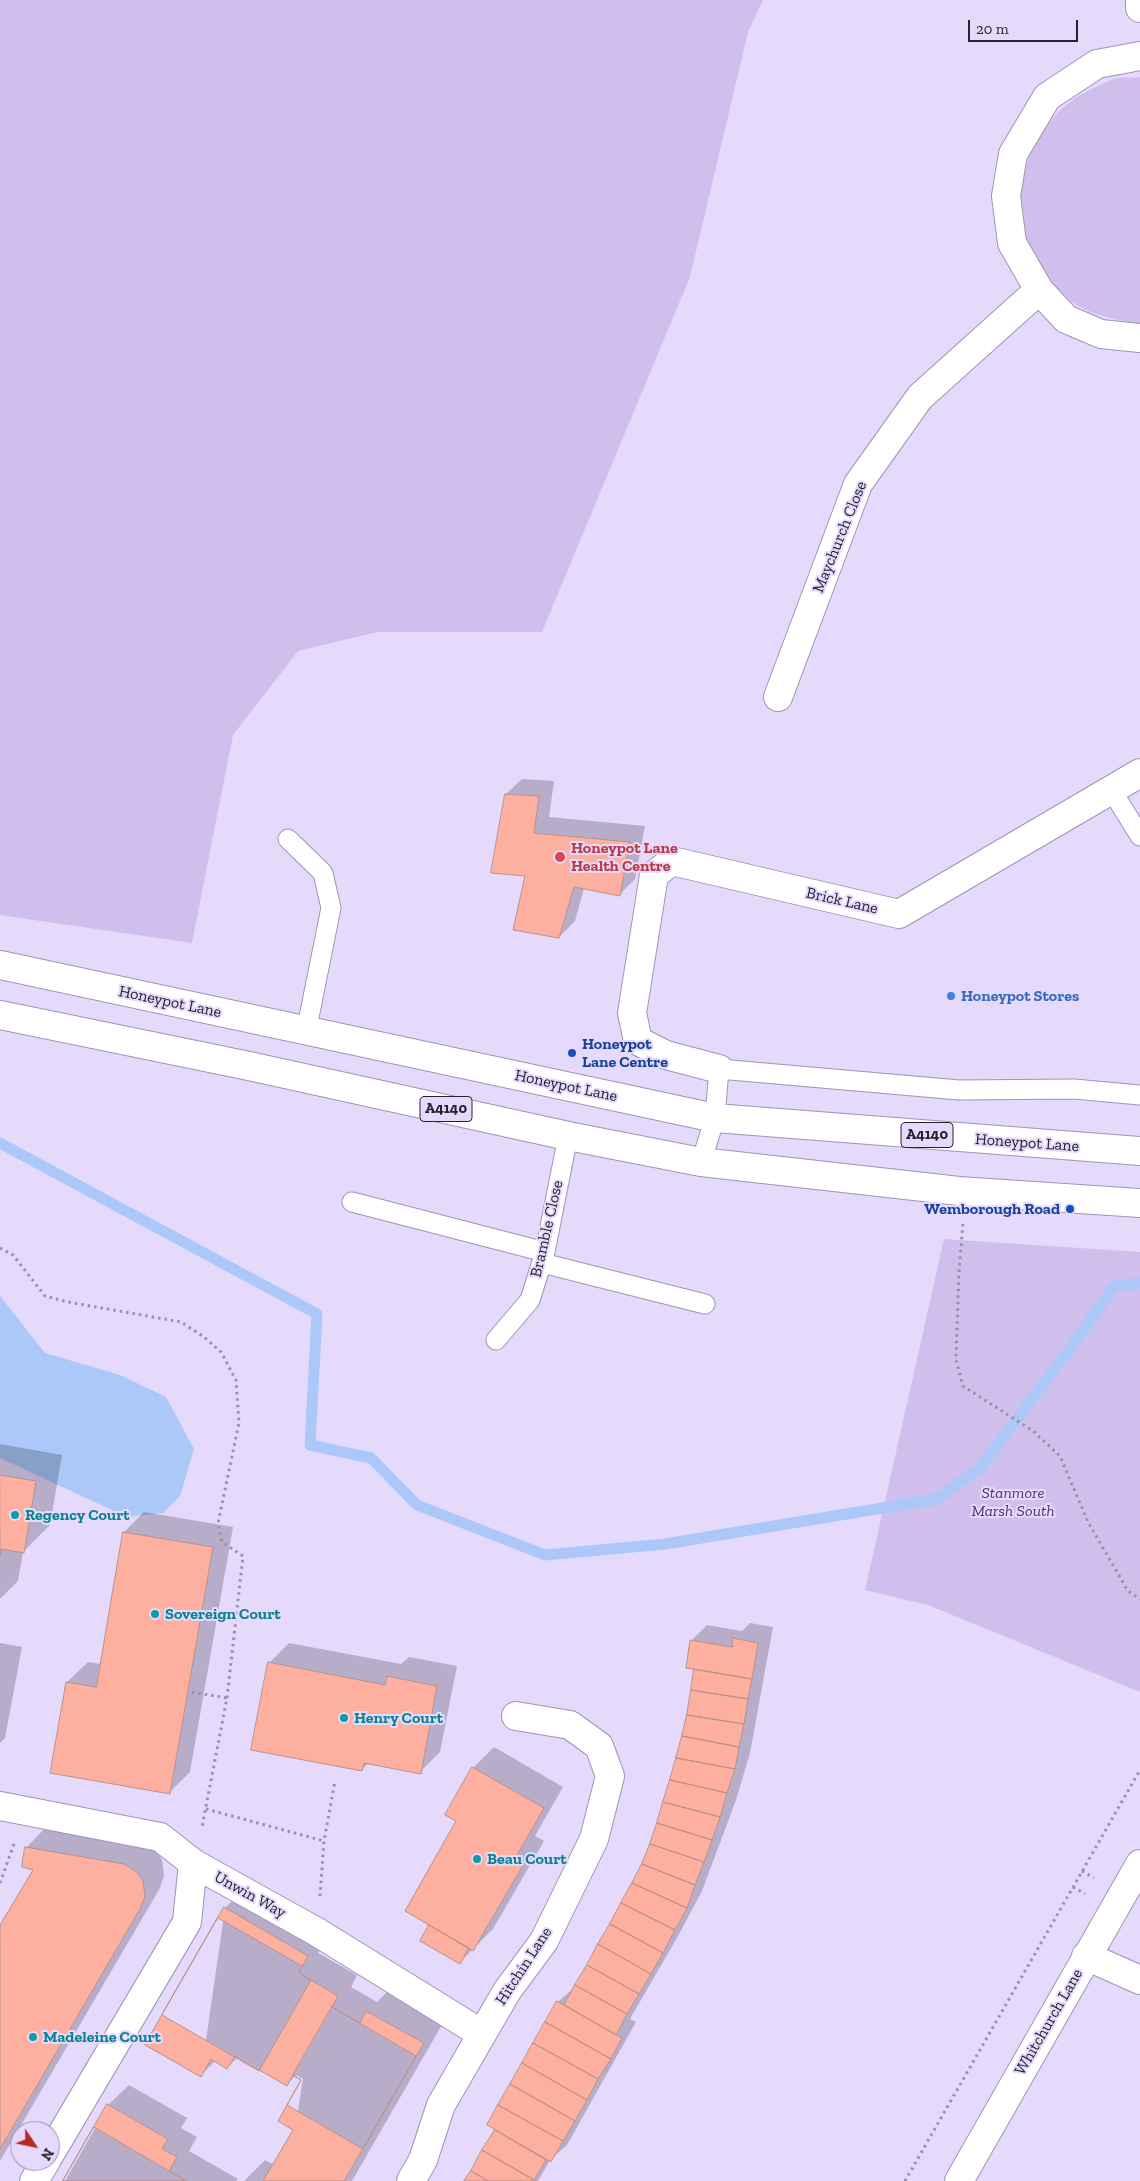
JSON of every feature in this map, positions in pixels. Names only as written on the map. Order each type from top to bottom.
[{"type":"street","points":[[1140,0],[1140,8]]},
{"type":"street","points":[[1140,56],[1097,64],[1047,97],[1013,154],[1006,196],[1012,244],[1039,290],[1066,319],[1102,334],[1140,338]]},
{"type":"street","name":"Maychurch Close","points":[[778,697],[858,484],[920,397],[1039,290]]},
{"type":"street","name":"Brick Lane","points":[[719,1069],[666,1055],[638,1040],[632,1013],[654,875],[672,861],[899,914],[1140,773]]},
{"type":"street","name":"Honeypot Lane","points":[[0,965],[715,1118],[1140,1151]]},
{"type":"street","name":"A4140","points":[[0,1015],[249,1066],[568,1136],[701,1162],[959,1191],[1140,1203]]},
{"type":"street","name":"Hitchin Lane","points":[[411,2181],[423,2160],[441,2106],[507,1991],[544,1941],[594,1839],[610,1776],[599,1746],[570,1725],[516,1716]]},
{"type":"street","name":"Unwin Way","points":[[10,1808],[160,1837],[193,1863],[317,1932],[482,2034]]},
{"type":"street","points":[[60,2137],[187,1922],[193,1863]]},
{"type":"street","name":"Whitchurch Lane","points":[[959,2181],[1140,1864]]},
{"type":"street","points":[[1086,1956],[1140,1980]]},
{"type":"lane","points":[[1112,791],[1140,836]]},
{"type":"lane","points":[[288,839],[323,873],[331,908],[306,1032]]},
{"type":"lane","points":[[701,1162],[715,1118],[719,1069],[959,1090],[1074,1088],[1140,1095]]},
{"type":"lane","name":"Bramble Close","points":[[496,1340],[530,1300],[543,1257],[568,1136]]},
{"type":"lane","points":[[352,1202],[705,1304]]},
{"type":"path","points":[[963,1222],[959,1270],[956,1360],[963,1386],[1033,1431],[1060,1456],[1088,1522],[1128,1591],[1140,1599]]},
{"type":"path","points":[[0,1248],[14,1256],[45,1296],[68,1302],[181,1322],[204,1337],[221,1352],[236,1380],[239,1423],[218,1523],[222,1542],[243,1556],[227,1698],[206,1809],[193,1863]]},
{"type":"path","points":[[192,1692],[227,1698]]},
{"type":"path","points":[[906,2181],[1140,1770]]},
{"type":"path","points":[[317,1932],[324,1841],[335,1782]]},
{"type":"path","points":[[0,1883],[13,1851],[10,1808]]},
{"type":"path","points":[[206,1809],[324,1841]]},
{"type":"path","points":[[1082,1871],[1100,1881]]},
{"type":"path","points":[[1072,1887],[1091,1898]]},
{"type":"green space","points":[[0,0],[763,0],[748,32],[690,277],[542,632],[377,632],[298,651],[233,735],[192,943],[0,915]]},
{"type":"green space","points":[[1140,77],[1140,324],[1113,319],[1088,311],[1072,302],[1061,292],[1046,274],[1034,255],[1025,231],[1021,206],[1023,181],[1029,158],[1040,135],[1055,116],[1074,99],[1106,82],[1117,78]]},
{"type":"green space","name":"Stanmore Marsh South","points":[[944,1239],[1140,1252],[1140,1692],[928,1605],[865,1590]]},
{"type":"water","points":[[0,1296],[45,1353],[120,1375],[166,1397],[194,1449],[180,1496],[163,1513],[127,1517],[0,1458]]},
{"type":"building","name":"Honeypot Lane Health Centre","points":[[505,794],[539,796],[534,833],[630,842],[620,896],[574,887],[559,938],[513,930],[525,876],[491,873]]},
{"type":"building","name":"Regency Court","points":[[0,1475],[36,1481],[24,1553],[1,1549],[0,1556]]},
{"type":"building","name":"Sovereign Court","points":[[123,1532],[213,1547],[170,1794],[50,1773],[66,1682],[96,1687]]},
{"type":"building","points":[[733,1638],[758,1643],[752,1679],[686,1668],[690,1640],[732,1647]]},
{"type":"building","name":"Henry Court","points":[[268,1662],[385,1685],[387,1676],[437,1686],[421,1774],[364,1763],[362,1771],[251,1750]]},
{"type":"building","points":[[694,1669],[752,1679],[748,1699],[691,1690]]},
{"type":"building","points":[[691,1690],[748,1699],[744,1724],[687,1715]]},
{"type":"building","points":[[687,1715],[744,1724],[739,1747],[682,1736]]},
{"type":"building","points":[[682,1736],[739,1747],[735,1769],[676,1758]]},
{"type":"building","points":[[676,1758],[735,1769],[727,1793],[670,1780]]},
{"type":"building","name":"Beau Court","points":[[472,1767],[544,1808],[516,1857],[525,1862],[473,1951],[405,1911],[456,1821],[445,1815]]},
{"type":"building","points":[[670,1780],[727,1793],[720,1817],[663,1802]]},
{"type":"building","points":[[663,1802],[720,1817],[712,1840],[657,1823]]},
{"type":"building","points":[[657,1823],[712,1840],[704,1862],[650,1844]]},
{"type":"building","points":[[650,1844],[704,1862],[695,1885],[642,1864]]},
{"type":"building","name":"Madeleine Court","points":[[25,1847],[124,1864],[137,1872],[143,1881],[145,1896],[140,1909],[16,2121],[10,2121],[10,2132],[0,2149],[0,1925],[33,1870],[22,1867]]},
{"type":"building","points":[[642,1864],[695,1885],[687,1908],[632,1883]]},
{"type":"building","points":[[632,1883],[687,1908],[675,1930],[621,1903]]},
{"type":"building","points":[[621,1903],[675,1930],[663,1953],[610,1924]]},
{"type":"building","points":[[224,1907],[308,1956],[299,1973],[338,1996],[332,2007],[360,2023],[366,2011],[424,2043],[344,2181],[263,2181],[293,2130],[278,2121],[301,2080],[293,2075],[287,2086],[235,2056],[227,2069],[211,2059],[201,2077],[145,2045]]},
{"type":"building","points":[[218,1918],[302,1966],[299,1973],[311,1980],[259,2071],[162,2015]]},
{"type":"building","points":[[610,1924],[663,1953],[651,1974],[598,1944]]},
{"type":"building","points":[[429,1925],[469,1948],[460,1964],[420,1941]]},
{"type":"building","points":[[598,1944],[651,1974],[639,1994],[587,1965]]},
{"type":"building","points":[[587,1965],[639,1994],[627,2014],[575,1985]]},
{"type":"building","points":[[575,1985],[627,2014],[616,2035],[564,2005]]},
{"type":"building","points":[[557,2001],[622,2038],[611,2059],[545,2022]]},
{"type":"building","points":[[332,2007],[416,2056],[363,2149],[287,2105],[301,2080],[293,2075]]},
{"type":"building","points":[[545,2022],[611,2059],[598,2079],[533,2043]]},
{"type":"building","points":[[533,2043],[598,2079],[587,2100],[522,2063]]},
{"type":"building","points":[[522,2063],[587,2100],[575,2121],[510,2084]]},
{"type":"building","points":[[510,2084],[575,2121],[563,2141],[498,2105]]},
{"type":"building","points":[[107,2104],[168,2139],[162,2149],[177,2157],[169,2171],[187,2181],[63,2181]]},
{"type":"building","points":[[498,2105],[563,2141],[551,2162],[487,2125]]},
{"type":"building","points":[[94,2127],[169,2171],[187,2181],[63,2181]]},
{"type":"building","points":[[495,2130],[546,2160],[534,2180],[482,2150]]},
{"type":"building","points":[[482,2150],[534,2180],[488,2181],[471,2171]]},
{"type":"building","points":[[471,2171],[488,2181],[464,2181]]},
{"type":"waterway","points":[[0,1143],[317,1314],[310,1445],[371,1458],[417,1505],[545,1555],[665,1544],[937,1499],[980,1468],[1078,1338],[1114,1286],[1140,1283]]},
{"type":"place","name":"Honeypot Lane Health Centre","points":[[560,857]]},
{"type":"place","name":"Honeypot Stores","points":[[951,996]]},
{"type":"place","name":"Honeypot Lane Centre","points":[[572,1053]]},
{"type":"place","name":"Wemborough Road","points":[[1070,1209]]},
{"type":"place","name":"Regency Court","points":[[15,1515]]},
{"type":"place","name":"Sovereign Court","points":[[155,1614]]},
{"type":"place","name":"Henry Court","points":[[344,1718]]},
{"type":"place","name":"Beau Court","points":[[477,1859]]},
{"type":"place","name":"Madeleine Court","points":[[33,2037]]}]
